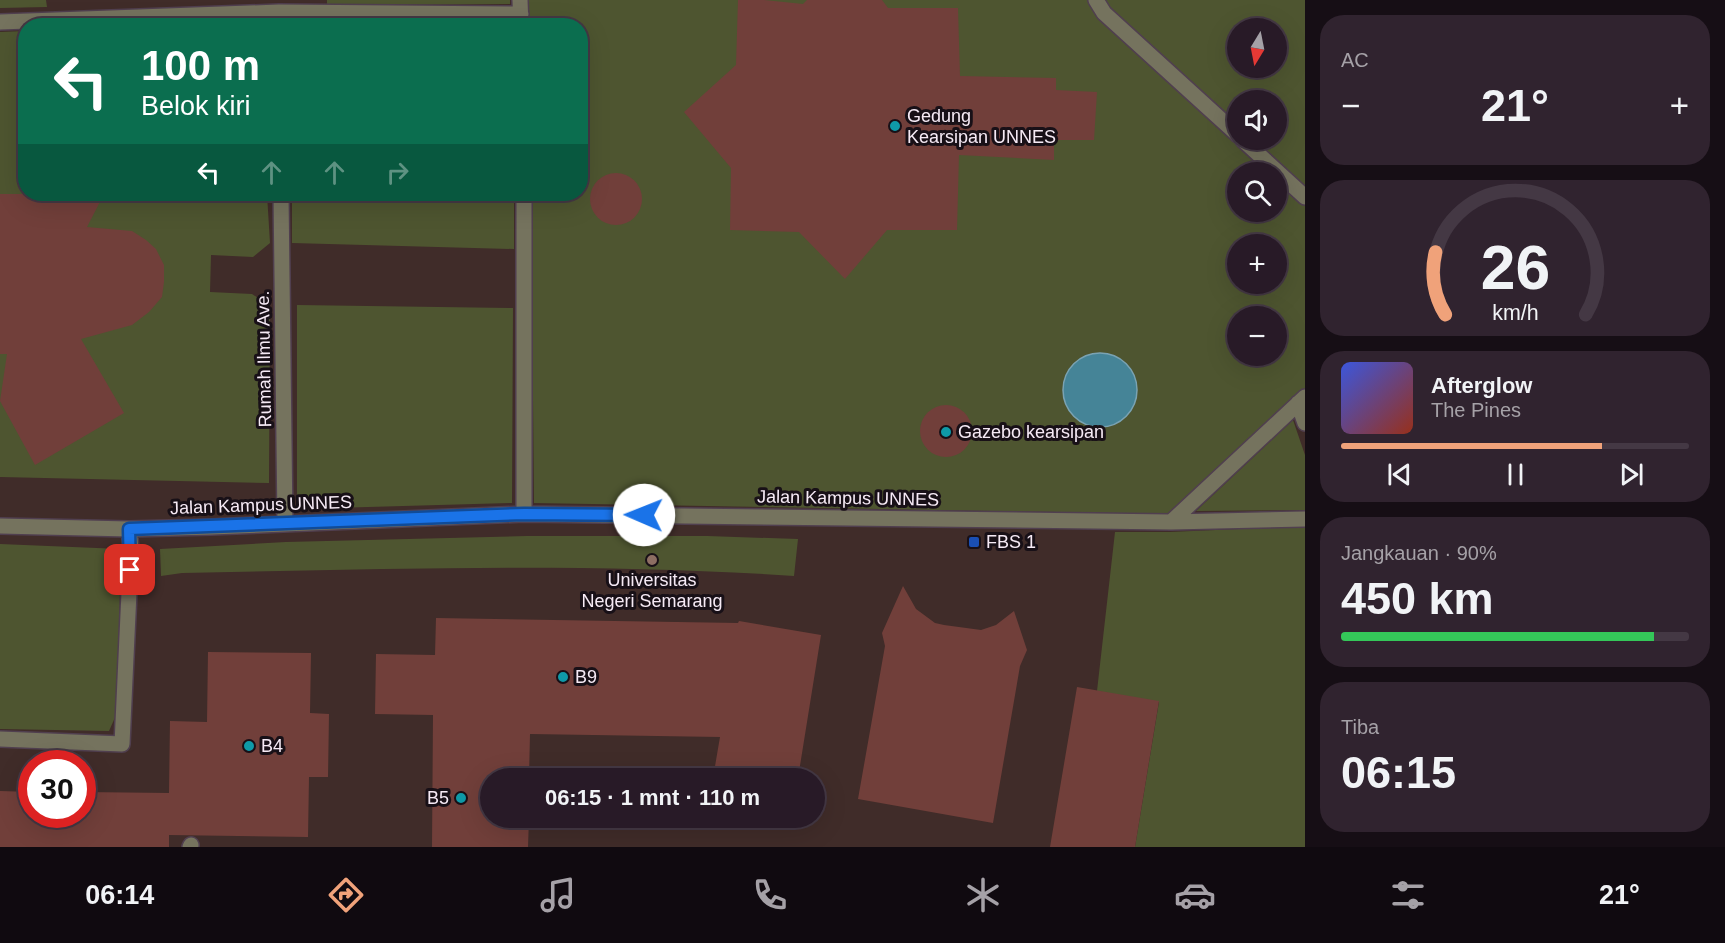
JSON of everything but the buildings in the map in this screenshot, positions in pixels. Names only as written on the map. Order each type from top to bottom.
[{"type":"street","points":[[1096,0],[1104,13],[1227,125]]},
{"type":"street","points":[[319,18],[521,13]]},
{"type":"street","points":[[0,22],[18,22]]},
{"type":"street","points":[[1253,150],[1305,197]]},
{"type":"street","name":"Rumah Ilmu Ave.","points":[[281,201],[285,523]]},
{"type":"street","points":[[524,201],[524,514]]},
{"type":"street","points":[[1302,400],[1305,423]]},
{"type":"street","points":[[1172,522],[1302,400]]},
{"type":"street","name":"Jalan Kampus UNNES","points":[[0,526],[129,529],[524,514],[1172,522],[1305,519]]},
{"type":"street","points":[[0,739],[122,744],[131,549],[129,529]]},
{"type":"shaded area","name":"Universitas Negeri Semarang","points":[[0,0],[1305,0],[1305,847],[0,847]]},
{"type":"green space","points":[[0,0],[46,0],[47,7],[0,8]]},
{"type":"green space","points":[[327,0],[510,0],[510,4],[327,5]]},
{"type":"green space","points":[[529,0],[1305,0],[1305,389],[1169,514],[534,503],[531,201],[588,201],[588,18],[529,18]]},
{"type":"green space","points":[[18,31],[18,201],[267,201],[270,243],[253,257],[211,255],[210,292],[252,294],[270,306],[269,483],[0,477],[0,32]]},
{"type":"green space","points":[[292,201],[514,201],[514,249],[292,243]]},
{"type":"green space","points":[[297,305],[513,308],[512,503],[297,509]]},
{"type":"green space","points":[[1293,420],[1305,455],[1305,510],[1196,511]]},
{"type":"green space","points":[[1305,526],[1305,847],[1135,847],[1159,702],[1097,691],[1115,532]]},
{"type":"green space","points":[[527,536],[707,536],[798,539],[794,576],[641,569],[488,568],[182,573],[161,576],[160,549],[286,542]]},
{"type":"green space","points":[[0,544],[121,549],[117,713],[109,731],[0,729]]},
{"type":"water","points":[[1100,353],[1114,356],[1126,364],[1134,376],[1137,390],[1134,404],[1126,416],[1114,424],[1100,427],[1086,424],[1074,416],[1066,404],[1063,390],[1066,376],[1074,364],[1086,356]]},
{"type":"place","name":"Gedung Kearsipan UNNES","points":[[895,126]]},
{"type":"place","name":"Gazebo kearsipan","points":[[946,432]]},
{"type":"place","name":"FBS 1","points":[[974,542]]},
{"type":"place","name":"Universitas Negeri Semarang","points":[[652,560]]},
{"type":"place","name":"B9","points":[[563,677]]},
{"type":"place","name":"B4","points":[[249,746]]},
{"type":"place","name":"B5","points":[[461,798]]},
{"type":"route","points":[[130,570],[129,529],[524,514],[644,515]]}]
